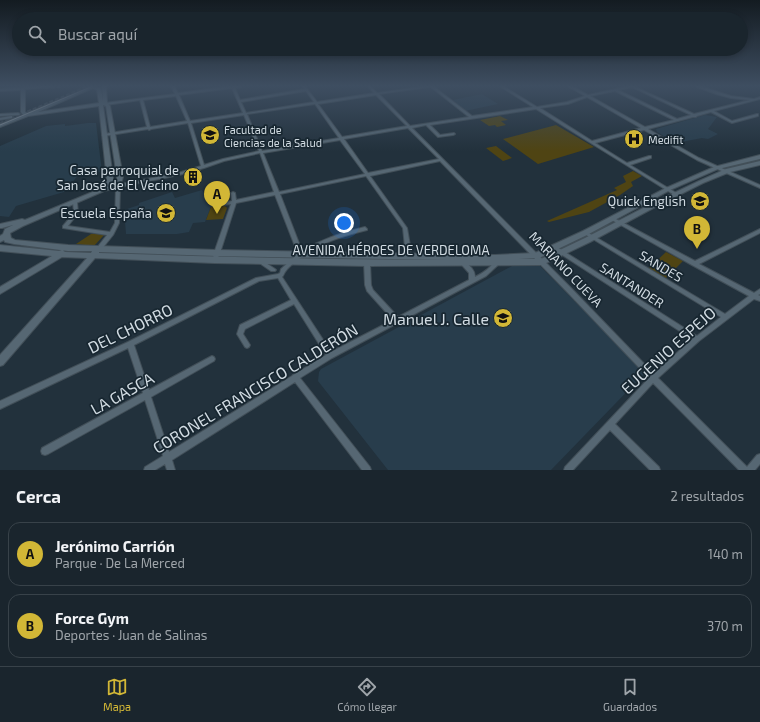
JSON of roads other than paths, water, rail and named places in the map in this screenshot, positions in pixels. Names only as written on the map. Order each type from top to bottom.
[{"type":"main road","points":[[22,108],[22,114]]},
{"type":"main road","points":[[0,126],[36,108]]},
{"type":"main road","points":[[0,120],[43,108]]},
{"type":"main road","points":[[22,114],[75,108]]},
{"type":"main road","points":[[98,191],[106,186],[110,178],[100,108]]},
{"type":"main road","points":[[0,240],[4,230],[118,184],[120,177],[107,108]]},
{"type":"main road","points":[[105,147],[114,144]]},
{"type":"main road","name":"AVENIDA HÉROES DE VERDELOMA","points":[[0,248],[60,254],[96,252],[294,262],[463,263],[496,261],[536,256],[585,233],[668,189],[716,168],[760,157]]},
{"type":"main road","name":"AVENIDA HÉROES DE VERDELOMA","points":[[215,257],[301,254],[542,262],[593,239],[676,195],[725,172],[760,163]]},
{"type":"main road","name":"AVENIDA HÉROES DE VERDELOMA","points":[[4,230],[8,240],[14,242],[96,252]]},
{"type":"main road","points":[[0,291],[68,248]]},
{"type":"main road","points":[[0,362],[96,252]]},
{"type":"street","points":[[143,108],[149,128]]},
{"type":"street","points":[[183,108],[203,166]]},
{"type":"street","points":[[242,108],[261,152],[301,254]]},
{"type":"street","points":[[104,135],[284,108]]},
{"type":"street","points":[[320,108],[405,228],[409,257]]},
{"type":"street","name":"MARIANO CUEVA","points":[[390,108],[745,470]]},
{"type":"street","points":[[458,108],[470,118]]},
{"type":"street","points":[[96,252],[111,234],[117,222],[118,184],[180,174],[223,160],[261,152],[408,127],[537,108],[676,195]]},
{"type":"street","points":[[611,108],[716,168],[760,187]]},
{"type":"street","points":[[652,108],[677,120]]},
{"type":"street","points":[[678,108],[695,116]]},
{"type":"street","points":[[593,142],[724,108]]},
{"type":"street","points":[[712,111],[732,122],[757,115]]},
{"type":"street","points":[[0,115],[22,114]]},
{"type":"street","points":[[11,117],[22,114]]},
{"type":"street","points":[[427,124],[439,136],[453,134]]},
{"type":"street","points":[[628,164],[650,157]]},
{"type":"street","points":[[214,205],[278,194],[441,160]]},
{"type":"street","points":[[215,257],[234,202],[233,193]]},
{"type":"street","points":[[75,202],[76,213],[65,227],[111,234]]},
{"type":"street","points":[[612,219],[694,264],[758,295]]},
{"type":"street","points":[[275,274],[282,274],[282,270],[294,262],[301,254],[349,232],[365,229]]},
{"type":"street","points":[[694,264],[760,231]]},
{"type":"street","name":"SANDES","points":[[585,233],[725,317]]},
{"type":"street","name":"SANTANDER","points":[[555,248],[562,254],[697,339]]},
{"type":"street","points":[[260,261],[275,274],[330,356]]},
{"type":"street","name":"CORONEL FRANCISCO CALDERÓN","points":[[148,470],[330,356],[484,275],[496,261]]},
{"type":"street","points":[[367,263],[368,285],[370,291],[397,320]]},
{"type":"street","points":[[463,263],[473,272],[474,276],[472,281]]},
{"type":"street","name":"DEL CHORRO","points":[[0,405],[130,344],[258,279],[275,274],[278,268],[282,270]]},
{"type":"street","name":"EUGENIO ESPEJO","points":[[568,470],[653,378],[697,339],[725,317],[758,295]]},
{"type":"street","points":[[247,345],[240,334],[242,327],[294,301]]},
{"type":"street","points":[[130,344],[171,470]]},
{"type":"street","name":"LA GASCA","points":[[45,451],[212,359]]},
{"type":"street","points":[[295,377],[367,470]]},
{"type":"street","points":[[610,425],[656,470]]},
{"type":"street","points":[[750,470],[760,458]]},
{"type":"tunnel","points":[[0,124],[38,108]]},
{"type":"tram line","points":[[0,125],[41,108]]},
{"type":"place","name":"Facultad de Ciencias de la Salud","points":[[210,135]]},
{"type":"place","name":"Medifit","points":[[634,139]]},
{"type":"place","name":"Casa parroquial de San José de El Vecino","points":[[193,177]]},
{"type":"place","name":"Quick English","points":[[700,201]]},
{"type":"place","name":"Escuela España","points":[[166,213]]},
{"type":"place","name":"Jerónimo Carrión","points":[[217,214]]},
{"type":"place","name":"Force Gym","points":[[697,249]]},
{"type":"place","name":"Manuel J. Calle","points":[[503,318]]}]
